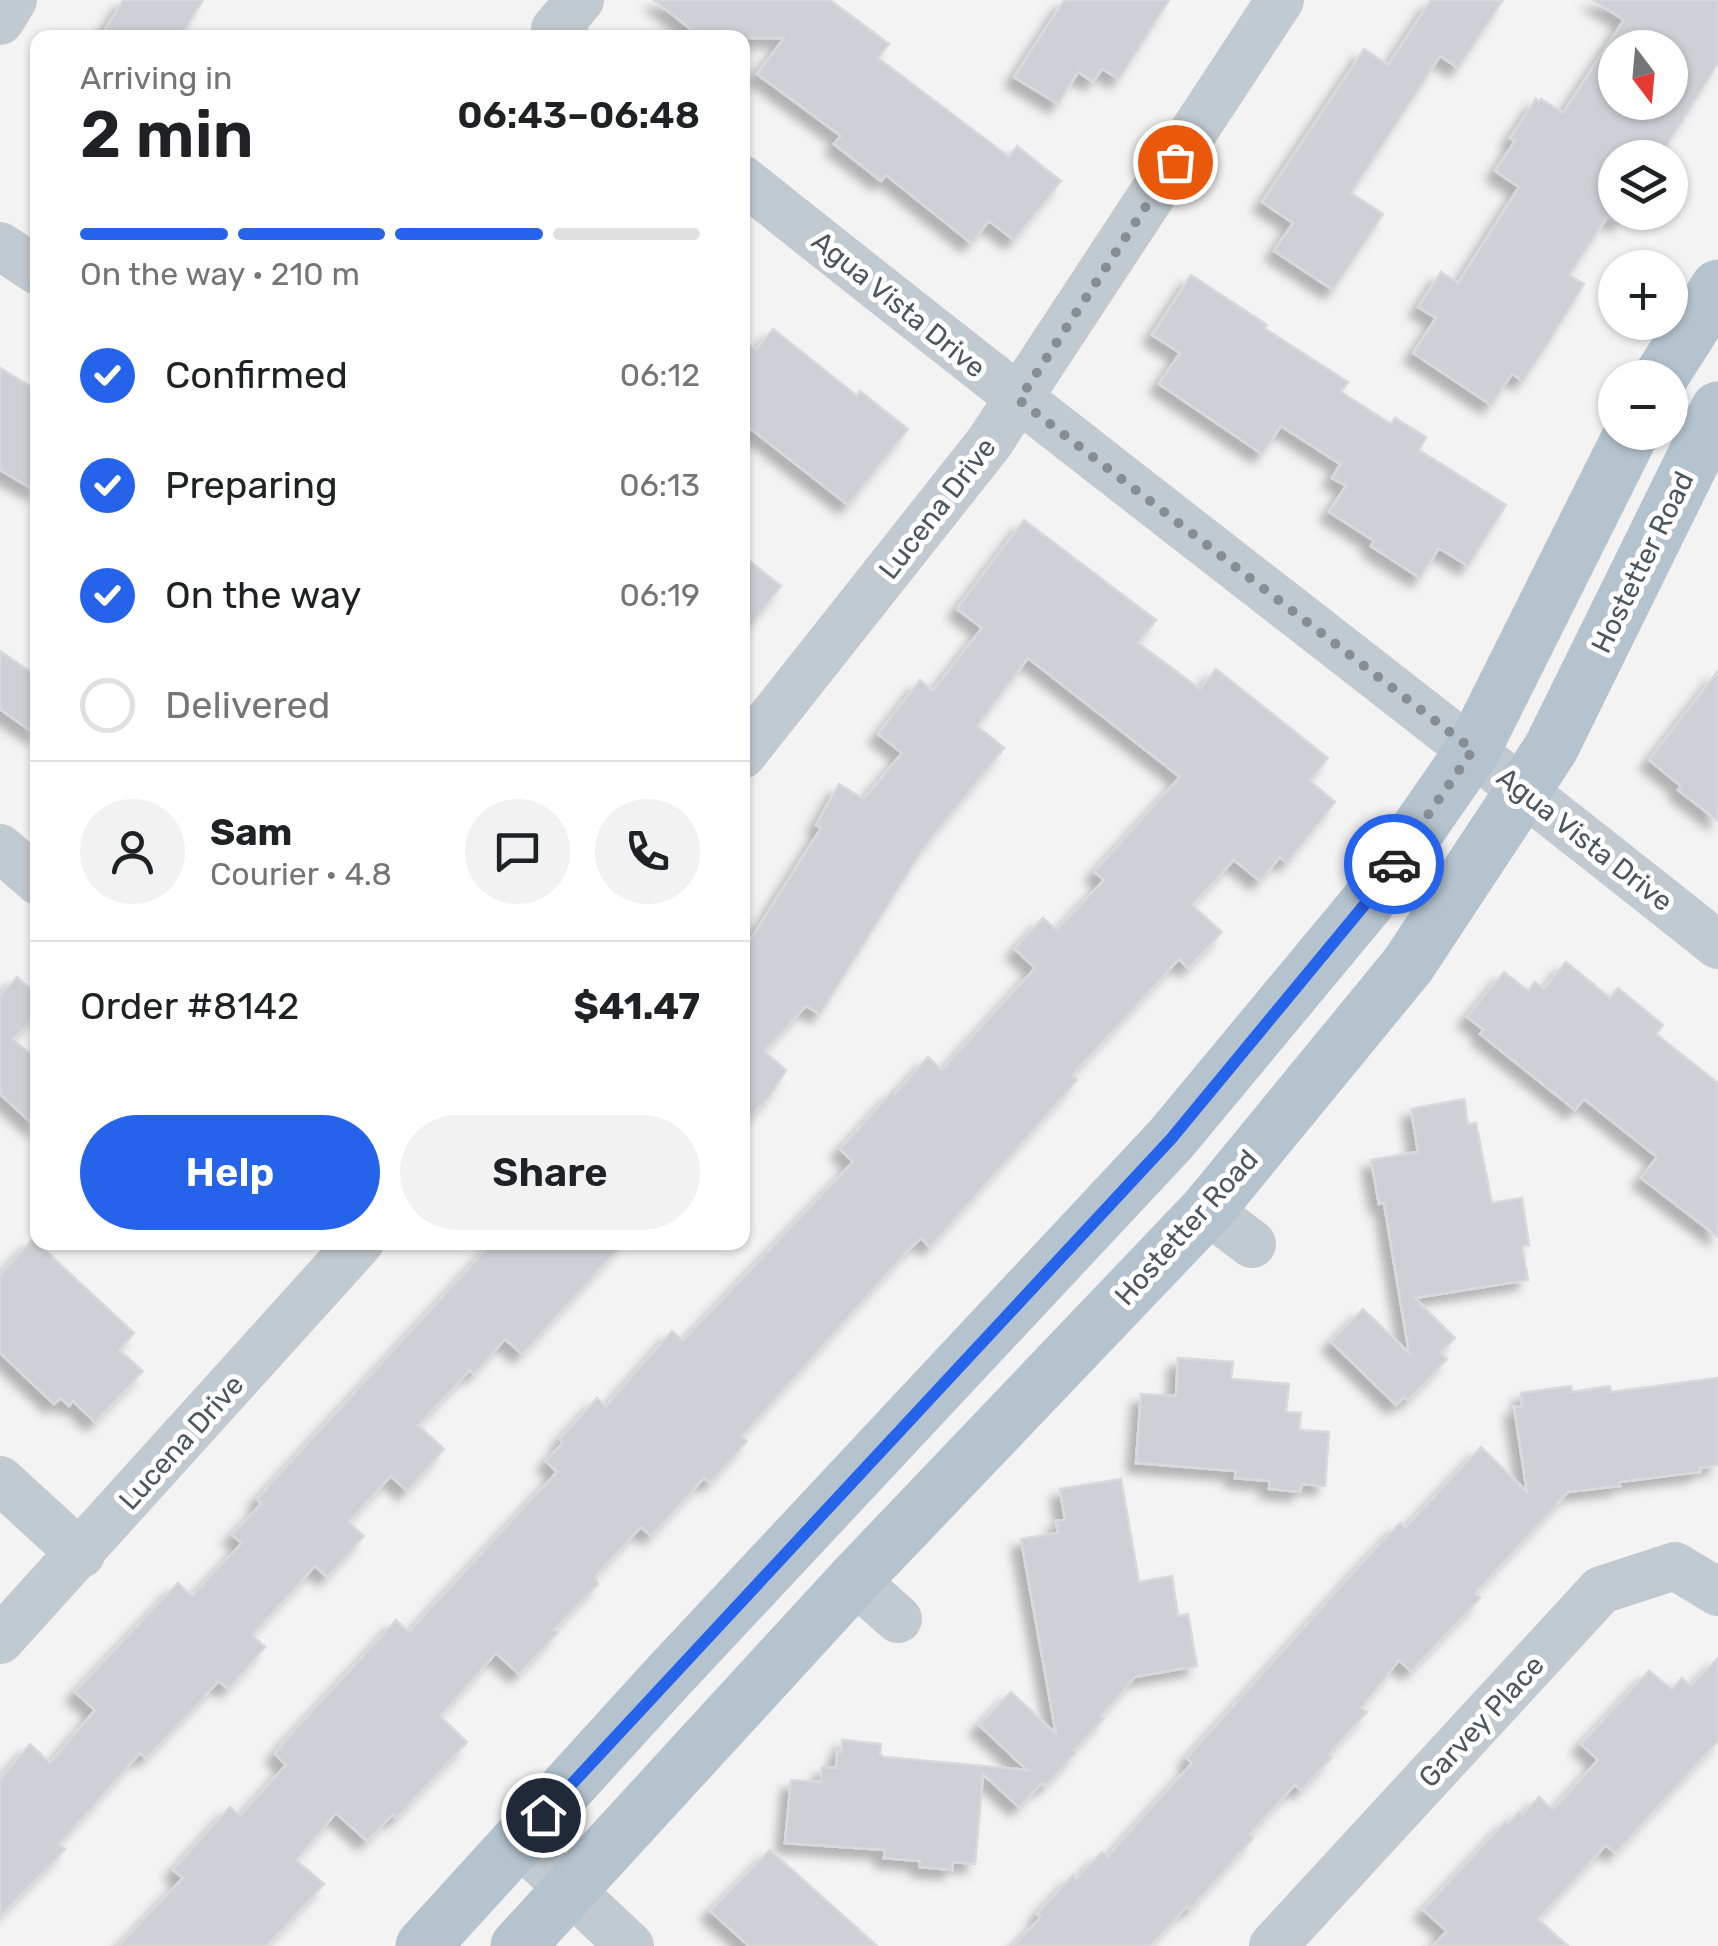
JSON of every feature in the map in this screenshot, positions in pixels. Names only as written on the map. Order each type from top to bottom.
[{"type":"main road","points":[[1672,360],[1718,288]]},
{"type":"main road","name":"Hostetter Road","points":[[518,1946],[854,1580],[1207,1210],[1408,965],[1551,748],[1718,409]]},
{"type":"main road","points":[[423,1946],[691,1652],[1171,1139],[1366,903],[1473,750],[1623,450]]},
{"type":"street","points":[[0,21],[14,0]]},
{"type":"street","points":[[557,30],[580,0]]},
{"type":"street","name":"Lucena Drive","points":[[750,745],[989,443],[1280,0]]},
{"type":"street","name":"Agua Vista Drive","points":[[750,185],[1718,945]]},
{"type":"street","points":[[0,246],[30,266]]},
{"type":"street","points":[[0,848],[30,874]]},
{"type":"street","points":[[1207,1210],[1252,1244]]},
{"type":"street","name":"Lucena Drive","points":[[0,1640],[353,1250]]},
{"type":"street","points":[[0,1480],[81,1554]]},
{"type":"street","name":"Garvey Place","points":[[1273,1946],[1602,1590],[1674,1566],[1718,1592]]},
{"type":"street","points":[[854,1580],[898,1620]]},
{"type":"street","points":[[518,1842],[630,1946]]},
{"type":"building","points":[[123,0],[203,0],[185,30],[105,30]]},
{"type":"building","points":[[654,0],[830,0],[889,44],[878,58],[1009,157],[1017,146],[1061,181],[1014,240],[989,221],[971,243],[886,175],[881,181],[834,144],[841,136],[757,74],[784,38],[750,38],[750,30],[692,30]]},
{"type":"building","points":[[1064,0],[1169,0],[1119,79],[1102,69],[1093,82],[1078,72],[1058,104],[1014,77]]},
{"type":"building","points":[[1431,0],[1503,0],[1458,68],[1440,56],[1351,193],[1383,214],[1333,290],[1274,251],[1293,223],[1262,202],[1364,49],[1388,65]]},
{"type":"building","points":[[1593,0],[1718,0],[1718,63],[1688,111],[1688,30],[1617,30],[1624,20]]},
{"type":"building","points":[[1598,60],[1598,120],[1683,120],[1670,140],[1598,140],[1599,230],[1569,275],[1584,284],[1523,381],[1512,374],[1491,405],[1413,353],[1436,318],[1418,307],[1441,272],[1458,283],[1519,187],[1495,171],[1515,141],[1510,138],[1536,99],[1563,113]]},
{"type":"building","points":[[1191,275],[1348,382],[1341,392],[1391,424],[1395,418],[1426,437],[1419,450],[1506,505],[1468,566],[1439,548],[1420,578],[1329,512],[1346,486],[1332,478],[1340,464],[1281,426],[1262,454],[1159,384],[1180,353],[1152,335]]},
{"type":"building","points":[[773,329],[857,396],[860,391],[908,429],[848,505],[750,428],[750,346],[756,350]]},
{"type":"building","points":[[0,368],[30,386],[30,487],[0,470]]},
{"type":"building","points":[[1024,520],[1156,620],[1138,643],[1200,689],[1216,669],[1328,758],[1310,781],[1335,802],[1287,863],[1280,857],[1260,881],[1234,860],[1192,905],[1222,932],[1188,968],[1179,959],[1072,1075],[1077,1080],[930,1247],[921,1238],[905,1253],[742,1436],[747,1441],[710,1483],[704,1478],[651,1536],[641,1527],[595,1576],[598,1584],[554,1629],[558,1632],[519,1674],[496,1653],[440,1716],[467,1742],[396,1818],[392,1815],[367,1841],[336,1813],[296,1860],[324,1884],[266,1946],[119,1946],[183,1878],[173,1870],[230,1807],[240,1816],[286,1765],[275,1754],[284,1742],[396,1620],[409,1632],[557,1472],[546,1461],[597,1398],[606,1406],[672,1331],[683,1341],[853,1162],[840,1149],[893,1091],[895,1094],[928,1057],[942,1070],[1035,968],[1015,949],[1043,918],[1057,930],[1104,880],[1094,872],[1180,777],[1028,658],[977,726],[1004,748],[922,850],[820,1014],[806,1006],[764,1051],[786,1070],[770,1096],[750,1117],[750,940],[821,828],[816,825],[839,784],[864,799],[902,753],[878,734],[920,680],[933,691],[982,628],[957,609]]},
{"type":"building","points":[[750,561],[781,586],[750,626]]},
{"type":"building","points":[[0,651],[30,672],[30,730],[0,709]]},
{"type":"building","points":[[1718,671],[1718,821],[1678,790],[1681,786],[1649,760]]},
{"type":"building","points":[[1566,962],[1610,998],[1618,988],[1663,1025],[1656,1034],[1718,1083],[1718,1237],[1641,1178],[1657,1157],[1584,1099],[1575,1110],[1480,1034],[1484,1030],[1467,1017],[1504,972],[1528,991],[1535,982],[1544,989]]},
{"type":"building","points":[[17,977],[30,989],[30,1021],[13,1039],[30,1054],[30,1122],[0,1094],[0,996]]},
{"type":"building","points":[[1464,1099],[1468,1124],[1476,1123],[1492,1203],[1522,1198],[1529,1245],[1522,1246],[1528,1280],[1415,1298],[1455,1338],[1440,1353],[1447,1359],[1408,1400],[1404,1397],[1396,1405],[1331,1342],[1363,1309],[1409,1353],[1384,1203],[1379,1204],[1371,1160],[1418,1152],[1411,1109]]},
{"type":"building","points":[[30,1242],[30,1250],[45,1250],[134,1333],[119,1350],[143,1371],[95,1422],[73,1401],[69,1406],[61,1398],[54,1404],[0,1353],[0,1275]]},
{"type":"building","points":[[486,1250],[617,1250],[522,1354],[505,1339],[474,1374],[470,1370],[418,1425],[444,1449],[407,1491],[391,1476],[348,1522],[364,1536],[327,1577],[315,1566],[252,1635],[265,1647],[228,1689],[219,1681],[146,1758],[140,1753],[59,1844],[65,1849],[0,1916],[0,1779],[30,1744],[50,1763],[95,1710],[75,1692],[178,1583],[192,1596],[242,1543],[232,1535],[261,1504],[257,1499]]},
{"type":"building","points":[[1178,1358],[1233,1362],[1231,1379],[1289,1384],[1286,1412],[1301,1413],[1299,1430],[1329,1432],[1325,1486],[1302,1484],[1300,1492],[1269,1489],[1270,1481],[1235,1478],[1236,1471],[1136,1463],[1141,1394],[1176,1396]]},
{"type":"building","points":[[1718,1378],[1718,1465],[1700,1468],[1700,1472],[1568,1492],[1475,1593],[1480,1598],[1411,1671],[1399,1660],[1361,1708],[1367,1712],[1328,1755],[1331,1758],[1301,1790],[1295,1785],[1249,1834],[1253,1838],[1190,1909],[1187,1906],[1150,1946],[1014,1946],[1073,1875],[1076,1879],[1102,1852],[1107,1857],[1192,1763],[1187,1758],[1362,1563],[1400,1523],[1405,1528],[1481,1447],[1527,1492],[1514,1407],[1522,1406],[1521,1393],[1571,1386],[1572,1392],[1610,1386],[1611,1392]]},
{"type":"building","points":[[1121,1479],[1139,1582],[1172,1576],[1178,1616],[1188,1614],[1197,1666],[1135,1677],[1076,1752],[1019,1807],[983,1774],[975,1864],[953,1862],[952,1870],[920,1867],[920,1861],[884,1858],[885,1850],[785,1843],[791,1780],[821,1782],[822,1767],[836,1768],[842,1740],[881,1744],[880,1754],[884,1757],[1027,1770],[979,1725],[1011,1692],[1056,1734],[1021,1539],[1058,1533],[1056,1521],[1065,1520],[1060,1489]]},
{"type":"building","points":[[1718,1658],[1718,1741],[1615,1853],[1606,1845],[1538,1919],[1568,1946],[1433,1946],[1447,1931],[1423,1910],[1506,1821],[1508,1824],[1519,1812],[1522,1815],[1539,1797],[1553,1810],[1598,1760],[1581,1744],[1649,1671],[1672,1689],[1682,1678],[1691,1686]]},
{"type":"building","points":[[770,1850],[877,1946],[749,1946],[710,1911]]},
{"type":"way so far","points":[[1175,162],[1019,400],[1473,750],[1394,864]]},
{"type":"route","points":[[543,1815],[1171,1139],[1394,864]]}]
